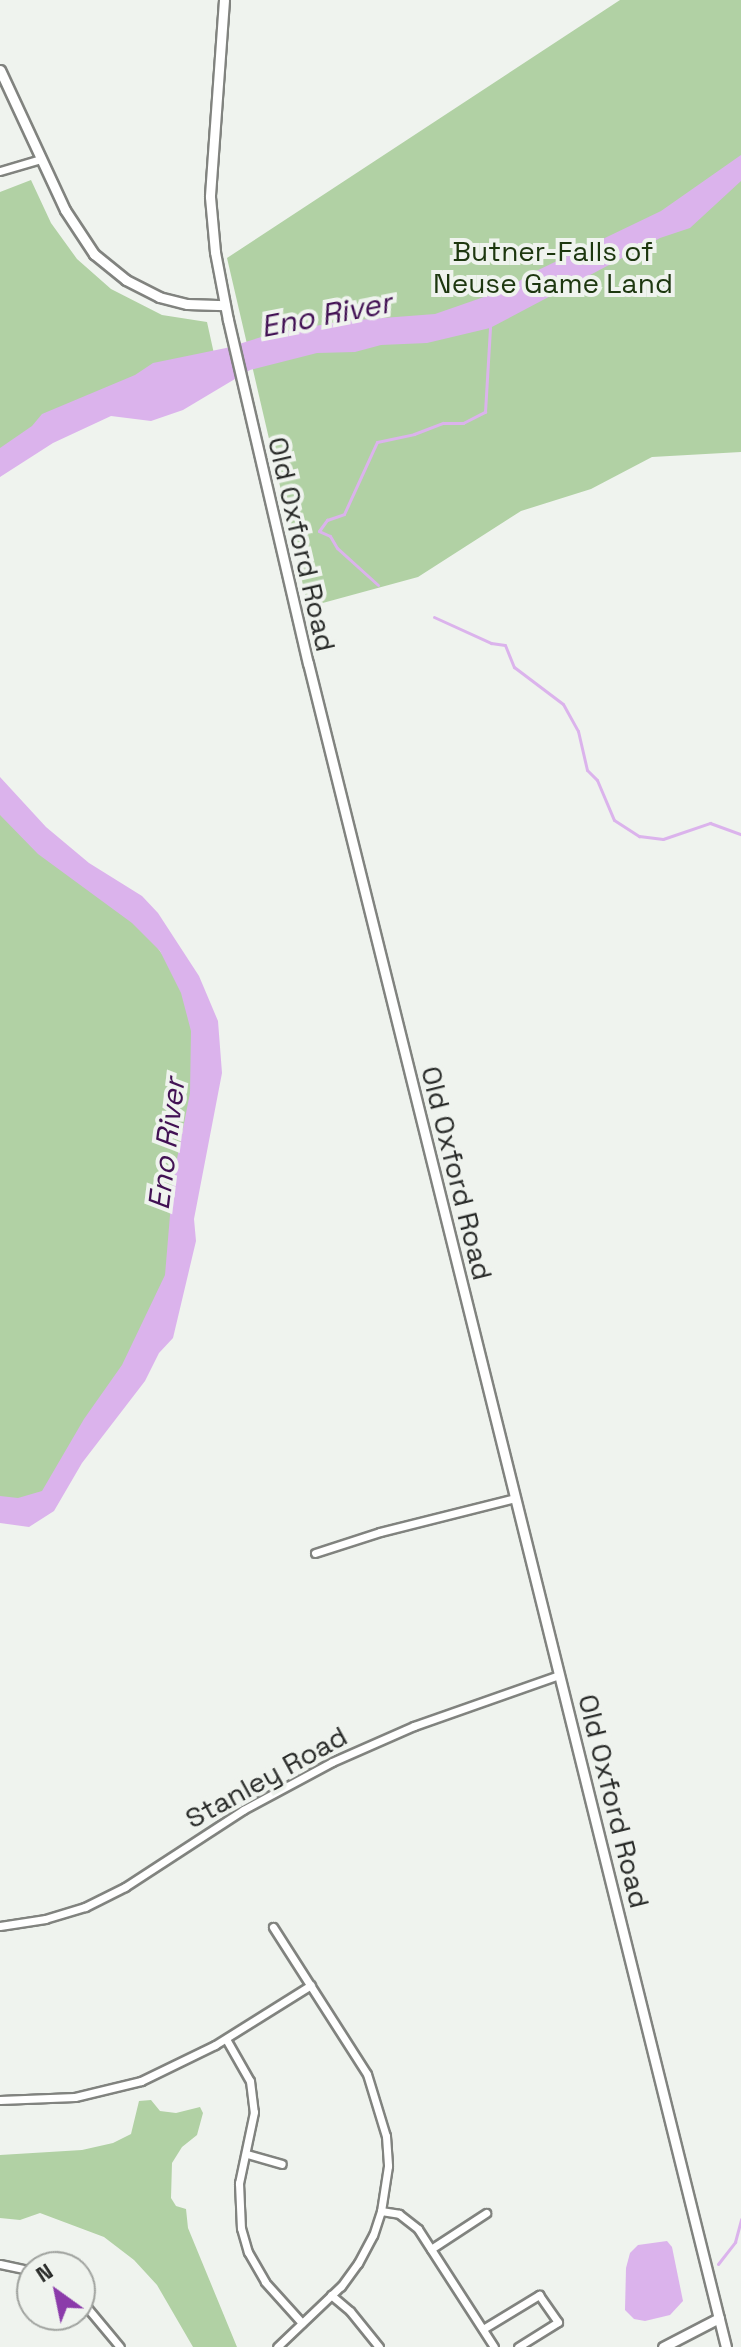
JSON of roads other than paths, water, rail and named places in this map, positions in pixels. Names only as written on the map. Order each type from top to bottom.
[{"type":"street","name":"Old Oxford Road","points":[[224,0],[210,197],[215,252],[228,320],[308,663],[726,2347]]},
{"type":"street","points":[[0,70],[80,235],[111,270],[139,288],[173,301],[225,305]]},
{"type":"street","points":[[0,171],[41,159]]},
{"type":"street","points":[[315,1553],[380,1532],[515,1498]]},
{"type":"street","name":"Stanley Road","points":[[0,1926],[45,1919],[85,1907],[125,1887],[243,1810],[332,1762],[399,1731],[559,1675]]},
{"type":"street","points":[[273,1927],[367,2074],[378,2100],[388,2166],[381,2211],[358,2263],[331,2295],[277,2347]]},
{"type":"street","points":[[0,2100],[63,2098],[115,2089],[179,2066],[311,1985]]},
{"type":"street","points":[[226,2039],[250,2081],[254,2112],[239,2183],[238,2205],[248,2252],[265,2282],[302,2323]]},
{"type":"street","points":[[247,2154],[282,2164]]},
{"type":"street","points":[[381,2211],[407,2218],[431,2249],[494,2347]]},
{"type":"street","points":[[431,2249],[486,2213]]},
{"type":"street","points":[[331,2295],[350,2311],[379,2347]]},
{"type":"street","points":[[483,2329],[539,2295],[558,2322],[518,2347]]},
{"type":"street","points":[[663,2347],[719,2318]]},
{"type":"street","points":[[96,2319],[119,2347]]},
{"type":"waterway","points":[[378,585],[337,548],[330,536],[319,531],[327,520],[344,514],[377,442],[414,434],[443,423],[463,423],[485,412],[490,327]]},
{"type":"waterway","points":[[434,617],[491,643],[505,645],[514,667],[563,704],[578,731],[587,770],[597,780],[614,820],[639,836],[663,839],[710,823],[741,834]]},
{"type":"waterway","points":[[718,2264],[735,2242],[741,2219]]},
{"type":"park label","name":"Butner-Falls of Neuse Game Land","points":[[553,267]]},
{"type":"water label","name":"Eno River","points":[[326,315]]},
{"type":"water label","name":"Eno River","points":[[167,1144]]}]
